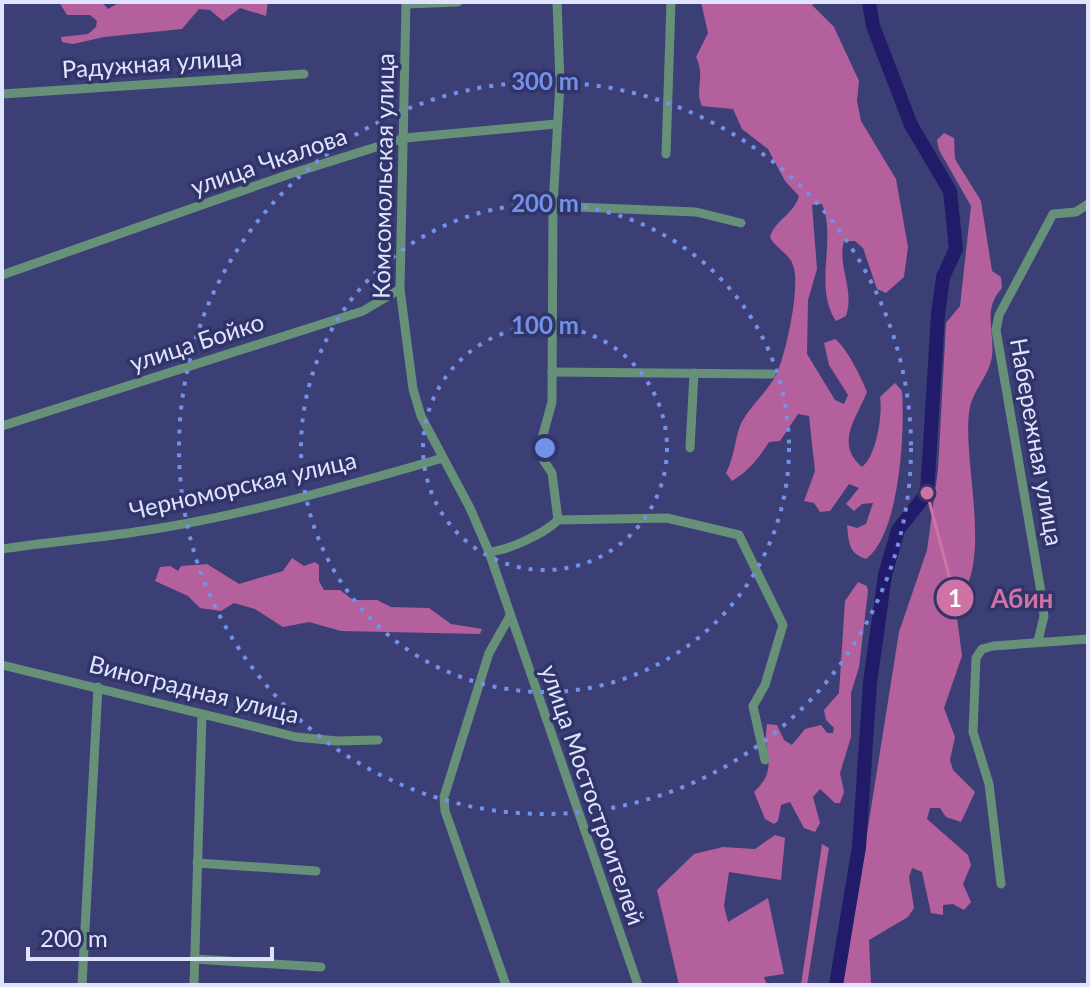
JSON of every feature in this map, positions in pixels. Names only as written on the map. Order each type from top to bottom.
[{"type":"street","points":[[406,3],[458,2]]},
{"type":"street","points":[[557,2],[560,83],[553,206],[552,402],[541,442],[544,461],[552,473],[558,520]]},
{"type":"street","points":[[666,154],[671,2]]},
{"type":"street","name":"Комсомольская улица","points":[[406,3],[400,289],[413,389],[421,416],[489,552],[510,616]]},
{"type":"street","name":"Радужная улица","points":[[2,94],[304,74]]},
{"type":"street","name":"улица Чкалова","points":[[2,275],[287,175],[405,138],[556,124]]},
{"type":"street","name":"Набережная улица","points":[[1038,641],[1044,616],[1040,586],[996,330],[999,315],[1053,214],[1076,212],[1088,204]]},
{"type":"street","points":[[553,206],[696,212],[741,223]]},
{"type":"street","name":"улица Бойко","points":[[2,426],[363,311],[400,289]]},
{"type":"street","points":[[552,372],[771,374]]},
{"type":"street","points":[[690,448],[694,373]]},
{"type":"street","name":"Черноморская улица","points":[[2,549],[133,533],[204,519],[319,493],[443,458]]},
{"type":"street","points":[[489,552],[505,551],[548,530],[558,520],[667,518],[739,535],[783,625],[765,685],[753,706],[765,760]]},
{"type":"street","points":[[506,985],[445,811],[444,797],[489,653],[510,616]]},
{"type":"street","name":"улица Мостостроителей","points":[[510,616],[638,985]]},
{"type":"street","points":[[1001,884],[989,784],[973,732],[973,670],[982,649],[1038,641],[1088,639]]},
{"type":"street","name":"Виноградная улица","points":[[2,665],[296,737],[337,741],[378,740]]},
{"type":"street","points":[[82,985],[98,687]]},
{"type":"street","points":[[194,985],[202,715]]},
{"type":"street","points":[[197,863],[316,871]]},
{"type":"street","points":[[195,959],[321,967]]},
{"type":"shaded area","points":[[59,2],[102,2],[108,9],[120,2],[268,2],[266,16],[240,8],[223,21],[210,10],[199,9],[182,29],[104,37],[73,44],[62,42],[61,37],[88,34],[96,27],[97,21],[90,15],[67,15]]},
{"type":"shaded area","points":[[701,2],[820,2],[812,5],[834,27],[859,81],[857,101],[861,121],[896,179],[908,247],[904,277],[886,293],[877,289],[863,248],[855,241],[844,241],[842,251],[848,306],[846,316],[836,321],[826,293],[826,218],[822,204],[812,205],[817,269],[808,300],[807,354],[835,400],[844,404],[848,395],[829,365],[824,343],[835,339],[840,343],[861,379],[867,392],[850,430],[849,440],[854,458],[862,467],[871,454],[877,435],[880,397],[895,383],[902,391],[901,455],[893,505],[877,546],[866,559],[853,550],[847,525],[857,528],[866,524],[873,503],[862,504],[854,511],[846,504],[859,488],[849,484],[830,511],[820,512],[814,503],[804,501],[815,471],[809,416],[798,414],[780,441],[769,442],[753,464],[738,477],[732,481],[726,473],[740,425],[776,375],[784,352],[794,303],[795,275],[791,261],[770,237],[799,196],[785,181],[768,149],[742,129],[733,109],[702,106],[696,57],[708,33]]},
{"type":"shaded area","points":[[944,133],[954,138],[955,159],[981,201],[992,271],[1001,277],[1002,288],[992,304],[991,363],[970,407],[968,428],[975,538],[973,564],[967,586],[955,602],[962,656],[944,708],[955,737],[950,760],[953,770],[975,792],[961,822],[946,817],[940,808],[930,808],[927,819],[968,855],[971,865],[963,884],[971,902],[964,910],[953,904],[943,905],[943,915],[931,913],[922,872],[912,868],[909,877],[914,908],[908,917],[869,940],[871,985],[843,985],[899,632],[927,550],[938,470],[946,323],[960,306],[971,206],[939,150],[937,140]]},
{"type":"shaded area","points":[[292,558],[304,566],[315,562],[319,565],[319,581],[324,590],[340,590],[353,600],[377,600],[391,607],[429,608],[451,624],[482,629],[480,634],[341,631],[309,622],[283,627],[255,609],[234,603],[221,611],[200,608],[188,596],[155,581],[160,567],[170,566],[178,571],[181,566],[207,564],[239,584],[283,571]]},
{"type":"shaded area","points":[[858,582],[867,586],[868,591],[859,667],[851,693],[851,737],[840,773],[844,792],[840,803],[835,803],[820,789],[813,797],[820,823],[815,832],[804,828],[790,802],[781,805],[778,821],[774,824],[765,819],[754,792],[768,768],[767,724],[777,725],[784,740],[792,745],[805,729],[821,725],[827,733],[833,733],[834,728],[826,720],[824,710],[839,693],[845,601]]},
{"type":"shaded area","points":[[775,835],[785,838],[781,880],[729,872],[724,906],[728,922],[768,898],[784,974],[764,977],[767,985],[679,985],[657,890],[694,854],[723,847],[755,849]]},
{"type":"shaded area","points":[[822,844],[829,848],[807,985],[801,985]]},
{"type":"waterway","points":[[836,985],[859,847],[870,683],[885,575],[898,530],[927,493],[938,315],[943,277],[956,249],[950,191],[911,125],[873,26],[869,2]]},
{"type":"place","name":"Абин","points":[[927,493]]}]
